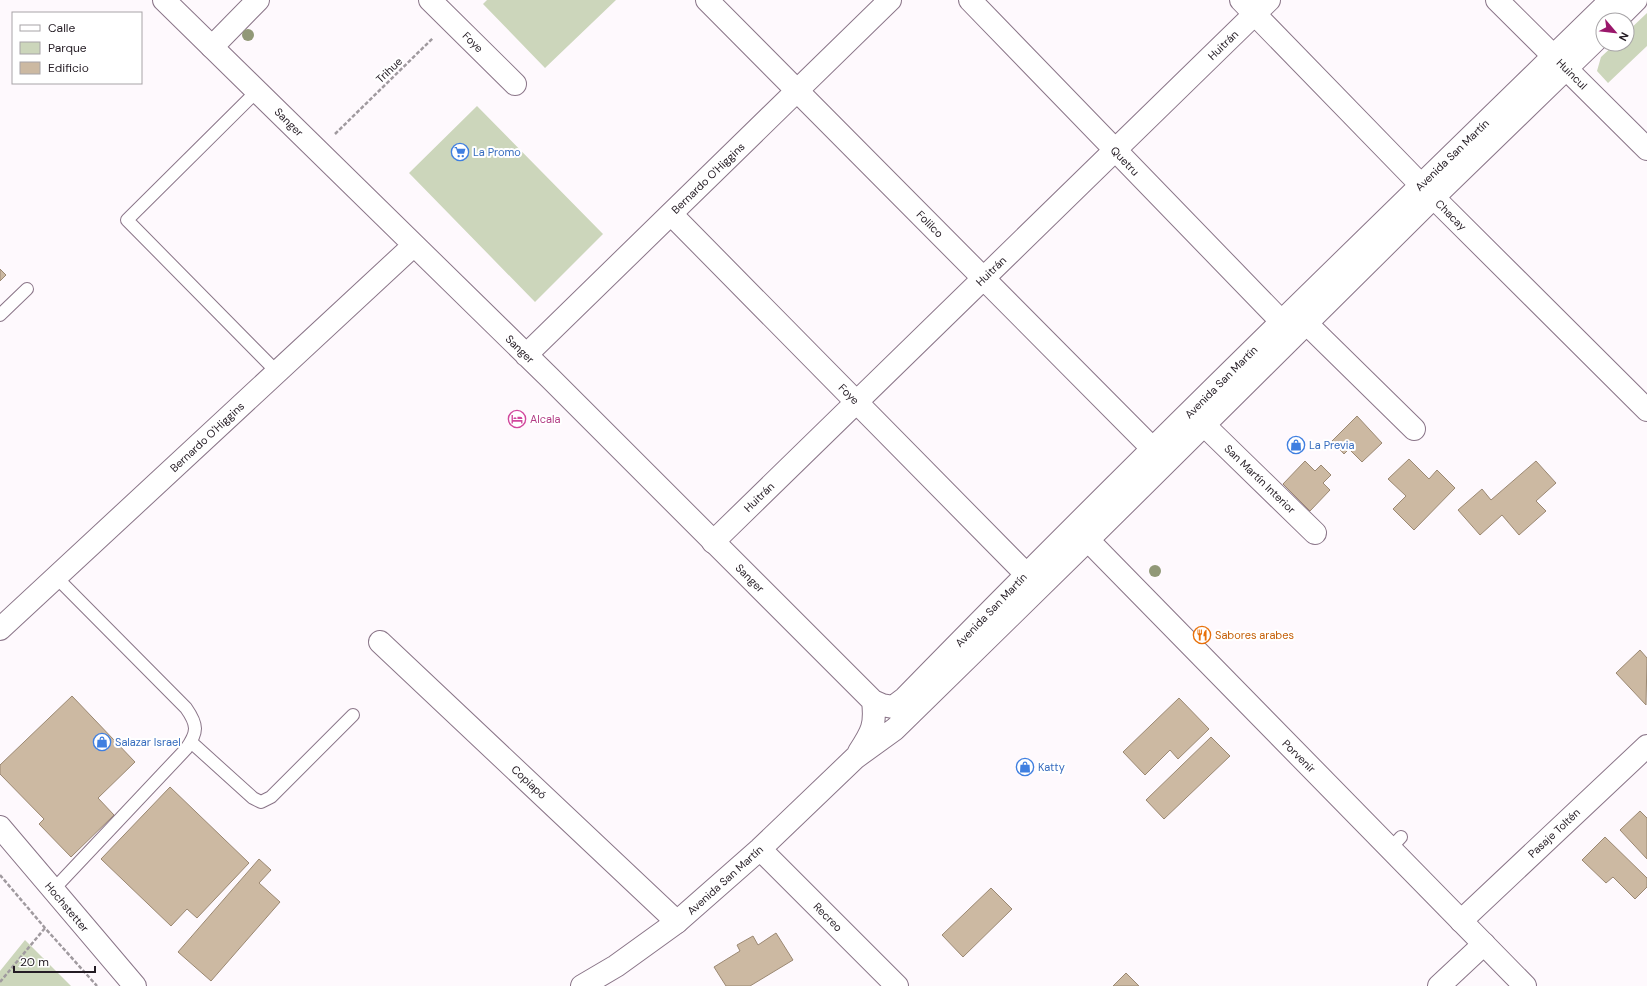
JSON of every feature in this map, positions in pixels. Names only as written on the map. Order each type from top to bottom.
[{"type":"street","name":"Sanger","points":[[164,0],[413,246],[526,355],[873,701]]},
{"type":"street","points":[[212,47],[258,0]]},
{"type":"street","name":"Foye","points":[[430,0],[515,84]]},
{"type":"street","name":"Folilco","points":[[707,0],[1154,449]]},
{"type":"street","name":"Bernardo O'Higgins","points":[[526,355],[890,0]]},
{"type":"street","name":"Quetru","points":[[970,0],[1281,321]]},
{"type":"street","name":"Huincul","points":[[1497,0],[1647,149]]},
{"type":"street","name":"Avenida San Martín","points":[[582,986],[616,966],[678,922],[760,849],[855,758],[895,729],[1081,533],[1154,449],[1281,321],[1427,191],[1560,62],[1611,0]]},
{"type":"street","points":[[1624,12],[1636,0]]},
{"type":"street","name":"Huitrán","points":[[714,542],[1115,150],[1255,4]]},
{"type":"street","name":"Chacay","points":[[1255,4],[1427,191],[1647,410]]},
{"type":"street","name":"Avenida San Martín","points":[[1560,62],[1595,38]]},
{"type":"street","name":"Avenida San Martín","points":[[873,701],[882,705],[893,707],[905,698],[1026,574],[1081,533],[1204,425],[1306,323],[1427,191]]},
{"type":"street","name":"Foye","points":[[671,214],[1026,574]]},
{"type":"street","name":"Bernardo O'Higgins","points":[[0,629],[413,246]]},
{"type":"street","points":[[1306,323],[1414,429]]},
{"type":"street","name":"San Martín Interior","points":[[1204,425],[1315,533]]},
{"type":"street","name":"Porvenir","points":[[1081,533],[1396,843],[1462,921],[1525,986]]},
{"type":"street","name":"Copiapó","points":[[380,642],[678,922]]},
{"type":"street","name":"Avenida San Martín","points":[[855,758],[870,736],[874,724],[875,716],[873,701]]},
{"type":"street","name":"Pasaje Toltén","points":[[1462,921],[1647,746]]},
{"type":"street","name":"Hochstetter","points":[[0,827],[135,986]]},
{"type":"street","name":"Recreo","points":[[760,849],[897,986]]},
{"type":"street","points":[[1439,986],[1484,944]]},
{"type":"lane","points":[[257,91],[126,220],[276,372]]},
{"type":"lane","points":[[0,315],[27,289]]},
{"type":"lane","points":[[53,890],[181,754],[191,742],[195,731],[195,720],[186,708],[56,577]]},
{"type":"lane","points":[[191,742],[252,798],[261,802],[271,797],[353,714]]},
{"type":"path","name":"Trihue","points":[[318,151],[451,21]]},
{"type":"path","points":[[0,875],[97,986]]},
{"type":"path","points":[[0,982],[45,928]]},
{"type":"green space","points":[[487,0],[616,0],[545,68],[483,4]]},
{"type":"green space","points":[[1647,13],[1647,46],[1608,83],[1597,71],[1601,57],[1606,52],[1635,52],[1635,24]]},
{"type":"green space","points":[[477,106],[603,234],[535,302],[409,173]]},
{"type":"green space","points":[[25,940],[71,986],[0,986],[0,971]]},
{"type":"building","points":[[0,269],[6,275],[0,281]]},
{"type":"building","points":[[1357,416],[1382,443],[1362,462],[1349,449],[1344,454],[1332,441]]},
{"type":"building","points":[[1409,459],[1429,479],[1437,470],[1455,488],[1414,530],[1393,509],[1406,496],[1388,479]]},
{"type":"building","points":[[1305,461],[1315,471],[1321,465],[1331,475],[1323,483],[1330,490],[1310,511],[1283,484]]},
{"type":"building","points":[[1536,461],[1556,483],[1536,501],[1546,511],[1519,535],[1502,515],[1480,535],[1458,510],[1482,489],[1491,500]]},
{"type":"building","points":[[1640,650],[1647,658],[1646,705],[1616,673]]},
{"type":"building","points":[[72,696],[135,762],[98,798],[114,815],[71,857],[39,824],[44,819],[0,774],[0,765]]},
{"type":"building","points":[[1179,698],[1209,729],[1178,759],[1170,750],[1145,775],[1123,752]]},
{"type":"building","points":[[1211,737],[1230,756],[1164,819],[1146,800]]},
{"type":"building","points":[[170,787],[249,863],[197,918],[187,909],[171,926],[101,859]]},
{"type":"building","points":[[1640,811],[1647,818],[1647,859],[1620,830]]},
{"type":"building","points":[[1605,837],[1647,878],[1647,887],[1635,899],[1613,877],[1606,883],[1582,860]]},
{"type":"building","points":[[259,859],[271,870],[259,883],[280,902],[211,981],[178,952]]},
{"type":"building","points":[[991,888],[1012,909],[963,957],[942,935]]},
{"type":"building","points":[[776,933],[793,960],[750,986],[726,986],[714,967],[740,951],[737,945],[753,936],[758,945]]},
{"type":"building","points":[[1126,973],[1139,986],[1113,986]]},
{"type":"place","name":"La Promo","points":[[460,152]]},
{"type":"place","name":"Alcala","points":[[517,419]]},
{"type":"place","name":"La Previa","points":[[1296,445]]},
{"type":"place","name":"Sabores arabes","points":[[1202,635]]},
{"type":"place","name":"Salazar Israel","points":[[102,742]]},
{"type":"place","name":"Katty","points":[[1025,767]]}]
